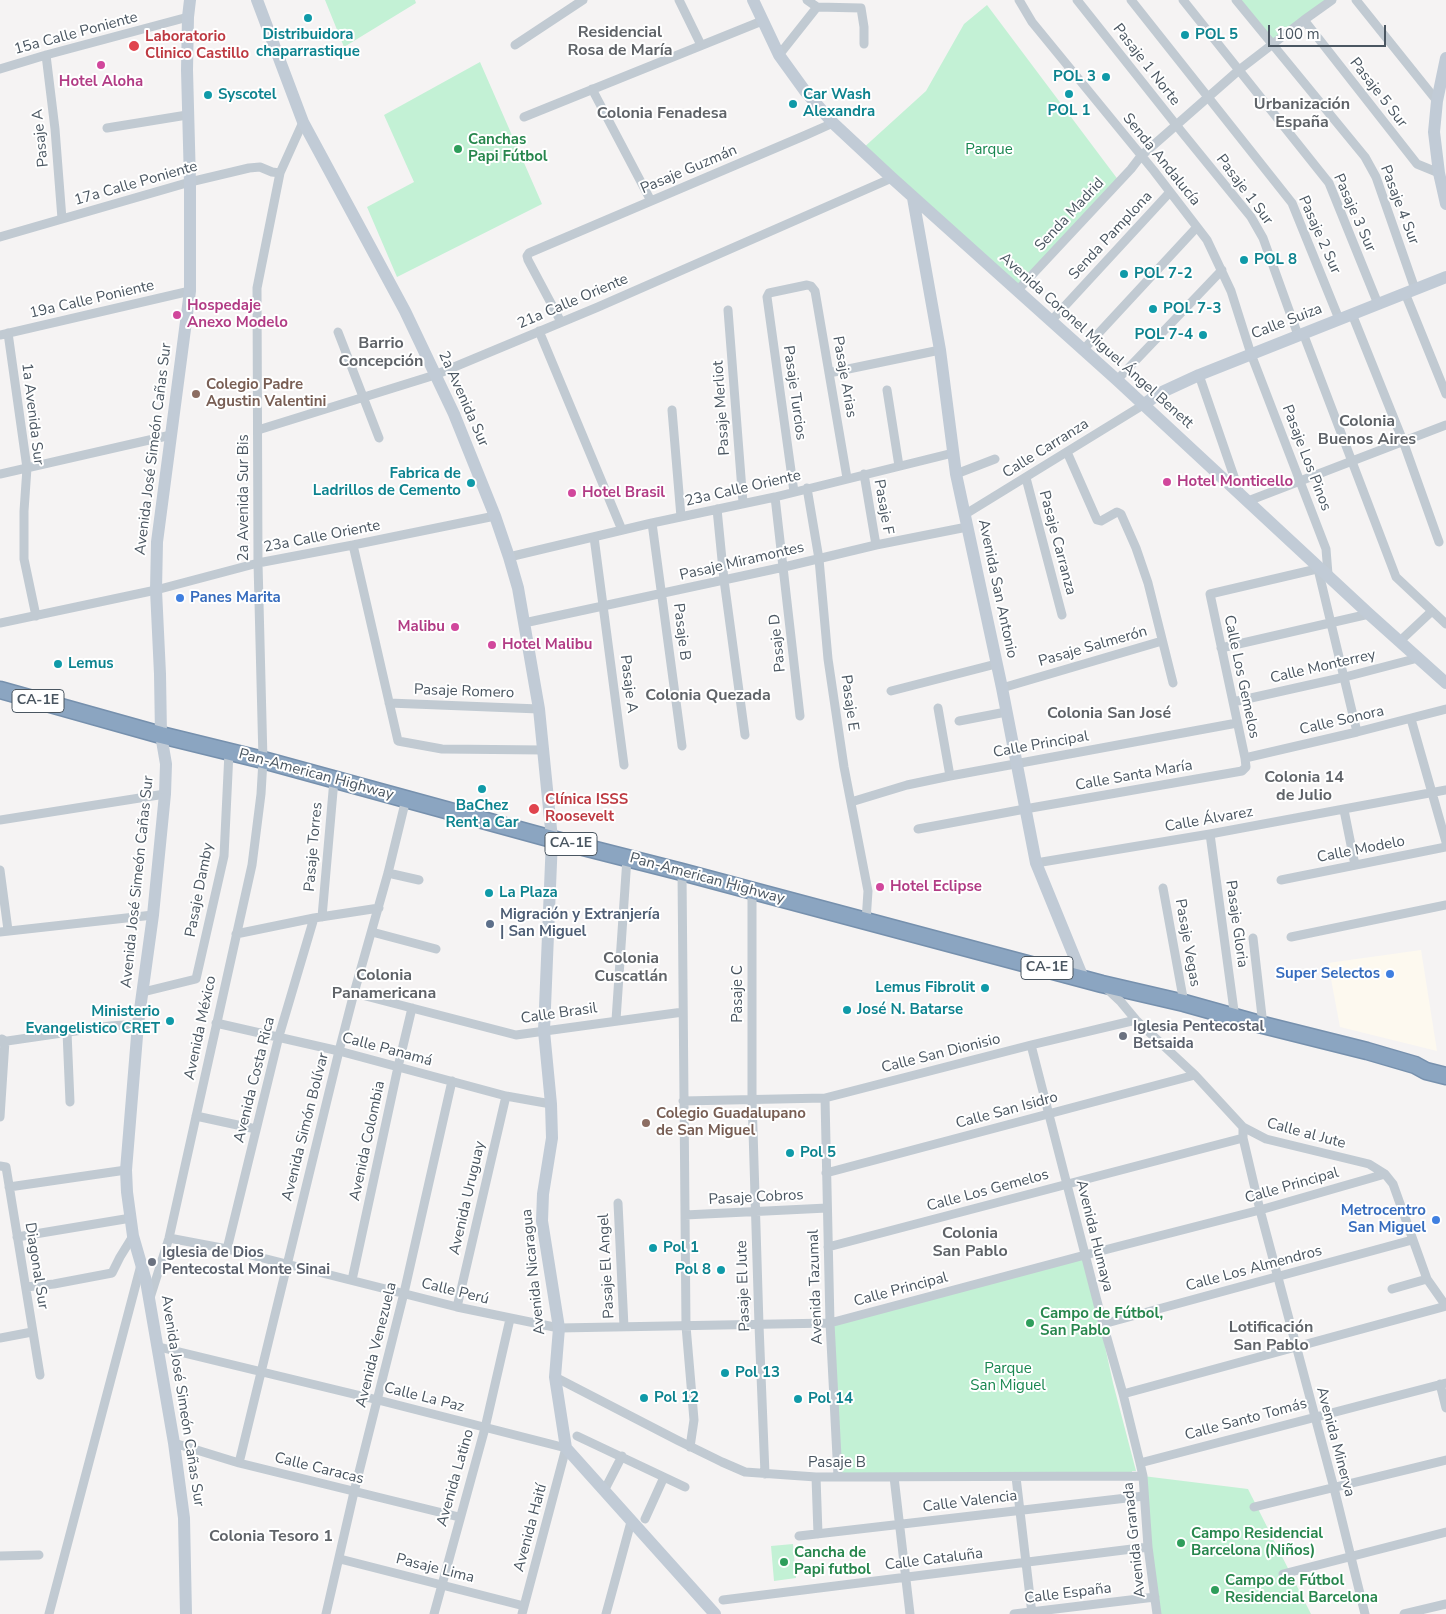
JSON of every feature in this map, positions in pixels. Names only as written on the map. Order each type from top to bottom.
[{"type":"highway","name":"Pan-American Highway","points":[[0,690],[552,839],[1102,984],[1184,1003],[1235,1018],[1367,1051],[1446,1076]]},
{"type":"highway","name":"Pan-American Highway","points":[[1414,1065],[1432,1062],[1446,1066]]},
{"type":"street","name":"Avenida José Simeón Cañas Sur","points":[[186,1614],[184,1518],[174,1443],[150,1299],[133,1236],[126,1170],[138,1024],[153,915],[165,794],[166,764],[161,735],[156,590],[157,542],[190,291],[190,182],[187,115],[188,17],[190,0]]},
{"type":"street","name":"2a Avenida Sur","points":[[257,0],[303,122],[405,311],[454,414],[495,516],[518,588],[539,709],[552,839]]},
{"type":"street","points":[[515,45],[583,0]]},
{"type":"street","points":[[679,0],[701,45]]},
{"type":"street","name":"Avenida Coronel Miguel Ángel Benett","points":[[753,0],[780,55],[805,91],[833,123],[913,198],[1117,380],[1446,683]]},
{"type":"street","points":[[806,0],[817,7],[860,8],[864,27],[864,44]]},
{"type":"street","name":"Senda Andalucía","points":[[1019,0],[1032,22],[1207,240],[1222,270],[1242,322],[1251,354]]},
{"type":"street","name":"Pasaje 1 Norte","points":[[1077,0],[1175,124]]},
{"type":"street","name":"Pasaje 2 Sur","points":[[1132,0],[1292,203],[1314,253],[1339,319]]},
{"type":"street","name":"Pasaje 3 Sur","points":[[1183,0],[1329,183],[1378,304]]},
{"type":"street","name":"Pasaje 4 Sur","points":[[1236,0],[1365,156],[1376,177],[1410,291],[1446,394]]},
{"type":"street","name":"Senda Madrid","points":[[1017,291],[1141,156],[1175,124],[1271,44],[1332,0]]},
{"type":"street","points":[[1356,0],[1437,100]]},
{"type":"street","points":[[780,55],[817,7]]},
{"type":"street","name":"15a Calle Poniente","points":[[0,69],[188,17]]},
{"type":"street","name":"Pasaje 5 Sur","points":[[1304,20],[1417,164],[1438,173]]},
{"type":"street","points":[[524,117],[762,21]]},
{"type":"street","name":"Pasaje A","points":[[46,55],[62,219]]},
{"type":"street","points":[[1446,58],[1437,100],[1440,125],[1435,151],[1438,173],[1446,204]]},
{"type":"street","points":[[592,88],[650,202]]},
{"type":"street","points":[[107,128],[187,115]]},
{"type":"street","name":"2a Avenida Sur Bis","points":[[263,760],[258,563],[257,288],[280,173],[303,122]]},
{"type":"street","name":"Pasaje Guzmán","points":[[561,322],[528,260],[527,256],[529,253],[833,123]]},
{"type":"street","name":"Pasaje 1 Sur","points":[[1175,124],[1251,217],[1263,238],[1300,334],[1353,460],[1396,577],[1446,624]]},
{"type":"street","name":"17a Calle Poniente","points":[[0,237],[190,182],[255,167],[280,173]]},
{"type":"street","name":"21a Calle Oriente","points":[[258,430],[435,375],[892,178]]},
{"type":"street","name":"Senda Pamplona","points":[[1050,321],[1170,192]]},
{"type":"street","name":"Avenida San Antonio","points":[[913,198],[940,350],[952,453],[1002,688],[1036,864],[1083,978]]},
{"type":"street","points":[[1083,350],[1197,227]]},
{"type":"street","points":[[1117,380],[1222,270]]},
{"type":"street","name":"Calle Suiza","points":[[1143,405],[1160,393],[1200,375],[1446,277]]},
{"type":"street","name":"Pasaje Turcios","points":[[794,492],[767,297],[769,293],[807,285]]},
{"type":"street","name":"Pasaje Arias","points":[[807,285],[811,286],[815,291],[847,478]]},
{"type":"street","name":"19a Calle Poniente","points":[[4,334],[190,291]]},
{"type":"street","name":"Pasaje Merliot","points":[[728,310],[743,503]]},
{"type":"street","points":[[1352,314],[1403,441],[1439,542]]},
{"type":"street","points":[[539,331],[622,530]]},
{"type":"street","points":[[338,332],[379,438]]},
{"type":"street","name":"1a Avenida Sur","points":[[4,334],[27,468],[24,511],[24,559],[36,616]]},
{"type":"street","points":[[829,374],[940,350]]},
{"type":"street","name":"Pasaje Los Pinos","points":[[1251,354],[1326,549],[1322,570],[1357,732]]},
{"type":"street","points":[[1200,375],[1244,497],[1300,481],[1446,425]]},
{"type":"street","points":[[887,390],[899,466]]},
{"type":"street","name":"Calle Carranza","points":[[966,521],[1026,478],[1143,405]]},
{"type":"street","points":[[672,410],[681,517]]},
{"type":"street","points":[[0,474],[171,435]]},
{"type":"street","points":[[1067,452],[1098,520],[1101,521],[1118,512],[1121,514],[1142,566],[1173,683]]},
{"type":"street","name":"23a Calle Oriente","points":[[509,557],[794,492],[952,453]]},
{"type":"street","points":[[956,474],[994,459]]},
{"type":"street","name":"Pasaje F","points":[[864,474],[876,545]]},
{"type":"street","name":"Pasaje Carranza","points":[[1026,478],[1062,615]]},
{"type":"street","name":"Pasaje E","points":[[807,488],[818,559],[828,659],[851,802],[868,891],[866,921]]},
{"type":"street","name":"Pasaje D","points":[[775,496],[800,716]]},
{"type":"street","points":[[716,509],[745,735]]},
{"type":"street","name":"23a Calle Oriente","points":[[0,623],[156,590],[258,563],[495,516]]},
{"type":"street","name":"Pasaje Miramontes","points":[[524,623],[784,567],[966,521]]},
{"type":"street","name":"Pasaje B","points":[[652,523],[682,746]]},
{"type":"street","name":"Pasaje A","points":[[594,537],[624,765]]},
{"type":"street","points":[[353,545],[398,741],[442,749],[544,750]]},
{"type":"street","name":"Calle Los Gemelos","points":[[1245,762],[1234,702],[1209,596],[1211,594],[1322,570]]},
{"type":"street","points":[[1400,641],[1432,611]]},
{"type":"street","points":[[1221,648],[1369,614]]},
{"type":"street","name":"Pasaje Salmerón","points":[[1002,688],[1162,641]]},
{"type":"street","name":"Calle Monterrey","points":[[1234,702],[1345,677],[1418,658]]},
{"type":"street","points":[[891,690],[996,664]]},
{"type":"street","name":"Pasaje Romero","points":[[389,702],[539,709]]},
{"type":"street","points":[[938,708],[950,776]]},
{"type":"street","name":"Calle Sonora","points":[[1245,762],[1446,709]]},
{"type":"street","points":[[959,721],[1006,712]]},
{"type":"street","points":[[1411,719],[1446,842]]},
{"type":"street","name":"Calle Principal","points":[[851,802],[907,785],[950,776],[1237,723]]},
{"type":"street","name":"Pasaje Damby","points":[[143,992],[196,979],[224,856],[229,752]]},
{"type":"street","name":"Avenida México","points":[[150,1299],[169,1238],[252,865],[261,794],[263,760]]},
{"type":"street","name":"Calle Santa María","points":[[918,829],[1242,771],[1245,762]]},
{"type":"street","name":"Pasaje Torres","points":[[318,918],[334,780]]},
{"type":"street","name":"Calle Álvarez","points":[[1036,864],[1344,810],[1446,790]]},
{"type":"street","points":[[0,820],[165,794]]},
{"type":"street","name":"Avenida Simón Bolívar","points":[[239,1463],[339,1051],[379,908],[406,799]]},
{"type":"street","points":[[1344,810],[1355,865]]},
{"type":"street","name":"Pasaje Gloria","points":[[1210,834],[1235,1018]]},
{"type":"street","name":"Avenida Nicaragua","points":[[552,839],[544,1031],[551,1104],[552,1138],[543,1194],[542,1221],[559,1328],[555,1377],[566,1448]]},
{"type":"street","name":"Calle Modelo","points":[[1281,880],[1446,847]]},
{"type":"street","points":[[616,1020],[627,858]]},
{"type":"street","points":[[0,870],[4,931],[153,915]]},
{"type":"street","points":[[682,872],[686,1326],[694,1420],[690,1447]]},
{"type":"street","points":[[388,873],[419,880]]},
{"type":"street","name":"Pasaje Vegas","points":[[1163,888],[1184,1003]]},
{"type":"street","name":"Pasaje C","points":[[752,891],[752,1098]]},
{"type":"street","points":[[1291,937],[1446,905]]},
{"type":"street","points":[[236,934],[379,908]]},
{"type":"street","name":"Avenida Costa Rica","points":[[227,1249],[279,1036],[318,918]]},
{"type":"street","points":[[372,932],[436,949]]},
{"type":"street","points":[[1253,938],[1263,1025]]},
{"type":"street","name":"Calle al Jute","points":[[1102,984],[1136,1020],[1195,1075],[1243,1127],[1266,1139],[1369,1164],[1385,1174]]},
{"type":"street","name":"Calle Brasil","points":[[354,993],[516,1035],[683,1012]]},
{"type":"street","name":"Avenida Colombia","points":[[352,1280],[412,1008]]},
{"type":"street","name":"Calle San Dionisio","points":[[683,1101],[752,1098],[824,1098],[1136,1020]]},
{"type":"street","name":"Calle Panamá","points":[[216,1023],[339,1051],[506,1096],[551,1104]]},
{"type":"street","points":[[0,1117],[2,1040],[138,1024]]},
{"type":"street","points":[[67,1032],[70,1102]]},
{"type":"street","name":"Avenida Humaya","points":[[1030,1045],[1140,1462]]},
{"type":"street","name":"Calle San Isidro","points":[[826,1173],[1195,1075]]},
{"type":"street","name":"Avenida Venezuela","points":[[326,1614],[354,1492],[404,1293],[452,1081]]},
{"type":"street","name":"Avenida Uruguay","points":[[457,1307],[506,1096]]},
{"type":"street","name":"Pasaje El Jute","points":[[752,1098],[765,1474]]},
{"type":"street","name":"Avenida Tazumal","points":[[824,1098],[830,1323],[838,1476]]},
{"type":"street","points":[[196,1116],[256,1130]]},
{"type":"street","name":"Avenida Minerva","points":[[1243,1127],[1242,1138],[1260,1210],[1334,1488],[1365,1614]]},
{"type":"street","name":"Calle Los Gemelos","points":[[828,1247],[1242,1138]]},
{"type":"street","name":"Diagonal Sur","points":[[0,1166],[6,1167],[40,1375]]},
{"type":"street","points":[[10,1188],[126,1170]]},
{"type":"street","points":[[1123,1394],[1446,1306],[1427,1280],[1393,1184],[1385,1174]]},
{"type":"street","name":"Calle Principal","points":[[559,1328],[830,1323],[1085,1254],[1260,1210],[1385,1174]]},
{"type":"street","name":"Pasaje El Angel","points":[[618,1203],[624,1327]]},
{"type":"street","name":"Pasaje Cobros","points":[[685,1214],[827,1208]]},
{"type":"street","points":[[18,1237],[131,1218]]},
{"type":"street","points":[[26,1287],[54,1284],[112,1273],[133,1236]]},
{"type":"street","name":"Calle Perú","points":[[169,1238],[227,1249],[457,1307],[559,1328]]},
{"type":"street","name":"Calle Los Almendros","points":[[1103,1324],[1412,1240]]},
{"type":"street","points":[[49,1614],[141,1265]]},
{"type":"street","points":[[1392,1289],[1427,1280]]},
{"type":"street","name":"Avenida Latino","points":[[434,1614],[440,1585],[485,1428],[510,1319]]},
{"type":"street","points":[[0,1338],[32,1332]]},
{"type":"street","name":"Calle La Paz","points":[[159,1347],[566,1448]]},
{"type":"street","name":"Pasaje B","points":[[555,1377],[690,1447],[745,1472],[816,1477],[1143,1476]]},
{"type":"street","points":[[1443,1383],[1446,1408]]},
{"type":"street","name":"Calle Santo Tomás","points":[[1140,1462],[1443,1383]]},
{"type":"street","points":[[577,1436],[684,1487]]},
{"type":"street","name":"Calle Caracas","points":[[174,1443],[239,1463],[459,1516]]},
{"type":"street","points":[[566,1448],[606,1487],[631,1522],[715,1614]]},
{"type":"street","name":"Avenida Haití","points":[[523,1610],[566,1448]]},
{"type":"street","points":[[606,1487],[622,1456]]},
{"type":"street","points":[[1254,1508],[1446,1460]]},
{"type":"street","name":"Avenida Granada","points":[[1140,1462],[1157,1614]]},
{"type":"street","points":[[645,1519],[664,1477]]},
{"type":"street","points":[[816,1477],[818,1534]]},
{"type":"street","points":[[894,1477],[910,1614]]},
{"type":"street","points":[[1016,1477],[1032,1613]]},
{"type":"street","name":"Calle Valencia","points":[[799,1536],[1144,1496]]},
{"type":"street","points":[[606,1614],[631,1522]]},
{"type":"street","points":[[1283,1574],[1446,1532]]},
{"type":"street","name":"Calle Cataluña","points":[[723,1600],[1148,1547]]},
{"type":"street","points":[[0,1556],[39,1555]]},
{"type":"street","name":"Pasaje Lima","points":[[340,1559],[440,1585],[523,1610]]},
{"type":"street","name":"Calle España","points":[[1014,1614],[1155,1597]]},
{"type":"street","points":[[1404,1614],[1446,1604]]},
{"type":"shaded area","points":[[1421,950],[1437,1051],[1340,1027],[1328,963]]},
{"type":"green space","points":[[325,0],[415,0],[416,3],[344,47]]},
{"type":"green space","points":[[1236,0],[1333,0],[1270,43]]},
{"type":"green space","name":"Parque","points":[[987,5],[1119,181],[1017,291],[861,150],[926,91],[964,24]]},
{"type":"green space","name":"Canchas Papi Fútbol","points":[[480,62],[542,204],[397,277],[367,207],[414,182],[384,115]]},
{"type":"green space","name":"Parque San Miguel","points":[[1085,1255],[1113,1383],[1136,1471],[1132,1471],[1133,1477],[838,1476],[830,1323]]},
{"type":"green space","points":[[1143,1476],[1248,1489],[1311,1614],[1157,1614]]},
{"type":"green space","name":"Cancha de Papi futbol","points":[[793,1544],[796,1578],[774,1581],[771,1546]]},
{"type":"place","name":"Distribuidora chaparrastique","points":[[308,18]]},
{"type":"place","name":"POL 5","points":[[1185,35]]},
{"type":"place","name":"Laboratorio Clinico Castillo","points":[[134,46]]},
{"type":"place","name":"Hotel Aloha","points":[[101,65]]},
{"type":"place","name":"POL 3","points":[[1106,77]]},
{"type":"place","name":"POL 1","points":[[1069,94]]},
{"type":"place","name":"Syscotel","points":[[208,95]]},
{"type":"place","name":"Car Wash Alexandra","points":[[793,104]]},
{"type":"place","name":"Canchas Papi Fútbol","points":[[458,149]]},
{"type":"place","name":"POL 8","points":[[1244,260]]},
{"type":"place","name":"POL 7-2","points":[[1124,274]]},
{"type":"place","name":"POL 7-3","points":[[1153,309]]},
{"type":"place","name":"Hospedaje Anexo Modelo","points":[[177,315]]},
{"type":"place","name":"POL 7-4","points":[[1203,335]]},
{"type":"place","name":"Colegio Padre Agustin Valentini","points":[[196,394]]},
{"type":"place","name":"Hotel Monticello","points":[[1167,482]]},
{"type":"place","name":"Fabrica de Ladrillos de Cemento","points":[[471,483]]},
{"type":"place","name":"Hotel Brasil","points":[[572,493]]},
{"type":"place","name":"Panes Marita","points":[[180,598]]},
{"type":"place","name":"Malibu","points":[[455,627]]},
{"type":"place","name":"Hotel Malibu","points":[[492,645]]},
{"type":"place","name":"Lemus","points":[[58,664]]},
{"type":"place","name":"BaChez Rent a Car","points":[[482,789]]},
{"type":"place","name":"Clínica ISSS Roosevelt","points":[[534,809]]},
{"type":"place","name":"Hotel Eclipse","points":[[880,887]]},
{"type":"place","name":"La Plaza","points":[[489,893]]},
{"type":"place","name":"Migración y Extranjería | San Miguel","points":[[490,924]]},
{"type":"place","name":"Super Selectos","points":[[1390,974]]},
{"type":"place","name":"Lemus Fibrolit","points":[[985,988]]},
{"type":"place","name":"José N. Batarse","points":[[847,1010]]},
{"type":"place","name":"Ministerio Evangelistico CRET","points":[[170,1021]]},
{"type":"place","name":"Iglesia Pentecostal Betsaida","points":[[1123,1036]]},
{"type":"place","name":"Colegio Guadalupano de San Miguel","points":[[646,1123]]},
{"type":"place","name":"Pol 5","points":[[790,1153]]},
{"type":"place","name":"Metrocentro San Miguel","points":[[1436,1220]]},
{"type":"place","name":"Pol 1","points":[[653,1248]]},
{"type":"place","name":"Iglesia de Dios Pentecostal Monte Sinai","points":[[152,1262]]},
{"type":"place","name":"Pol 8","points":[[721,1270]]},
{"type":"place","name":"Campo de Fútbol, San Pablo","points":[[1030,1323]]},
{"type":"place","name":"Pol 13","points":[[725,1373]]},
{"type":"place","name":"Pol 12","points":[[644,1398]]},
{"type":"place","name":"Pol 14","points":[[798,1399]]},
{"type":"place","name":"Campo Residencial Barcelona (Niños)","points":[[1181,1543]]},
{"type":"place","name":"Cancha de Papi futbol","points":[[784,1562]]},
{"type":"place","name":"Campo de Fútbol Residencial Barcelona","points":[[1215,1590]]},
{"type":"district","name":"Residencial Rosa de María","points":[[620,42]]},
{"type":"district","name":"Colonia Fenadesa","points":[[662,114]]},
{"type":"district","name":"Urbanización España","points":[[1302,114]]},
{"type":"district","name":"Barrio Concepción","points":[[381,353]]},
{"type":"district","name":"Colonia Buenos Aires","points":[[1367,431]]},
{"type":"district","name":"Colonia Quezada","points":[[708,696]]},
{"type":"district","name":"Colonia San José","points":[[1109,714]]},
{"type":"district","name":"Colonia 14 de Julio","points":[[1304,787]]},
{"type":"district","name":"Colonia Cuscatlán","points":[[631,968]]},
{"type":"district","name":"Colonia Panamericana","points":[[384,985]]},
{"type":"district","name":"Colonia San Pablo","points":[[970,1243]]},
{"type":"district","name":"Lotificación San Pablo","points":[[1271,1337]]},
{"type":"district","name":"Colonia Tesoro 1","points":[[271,1537]]}]
